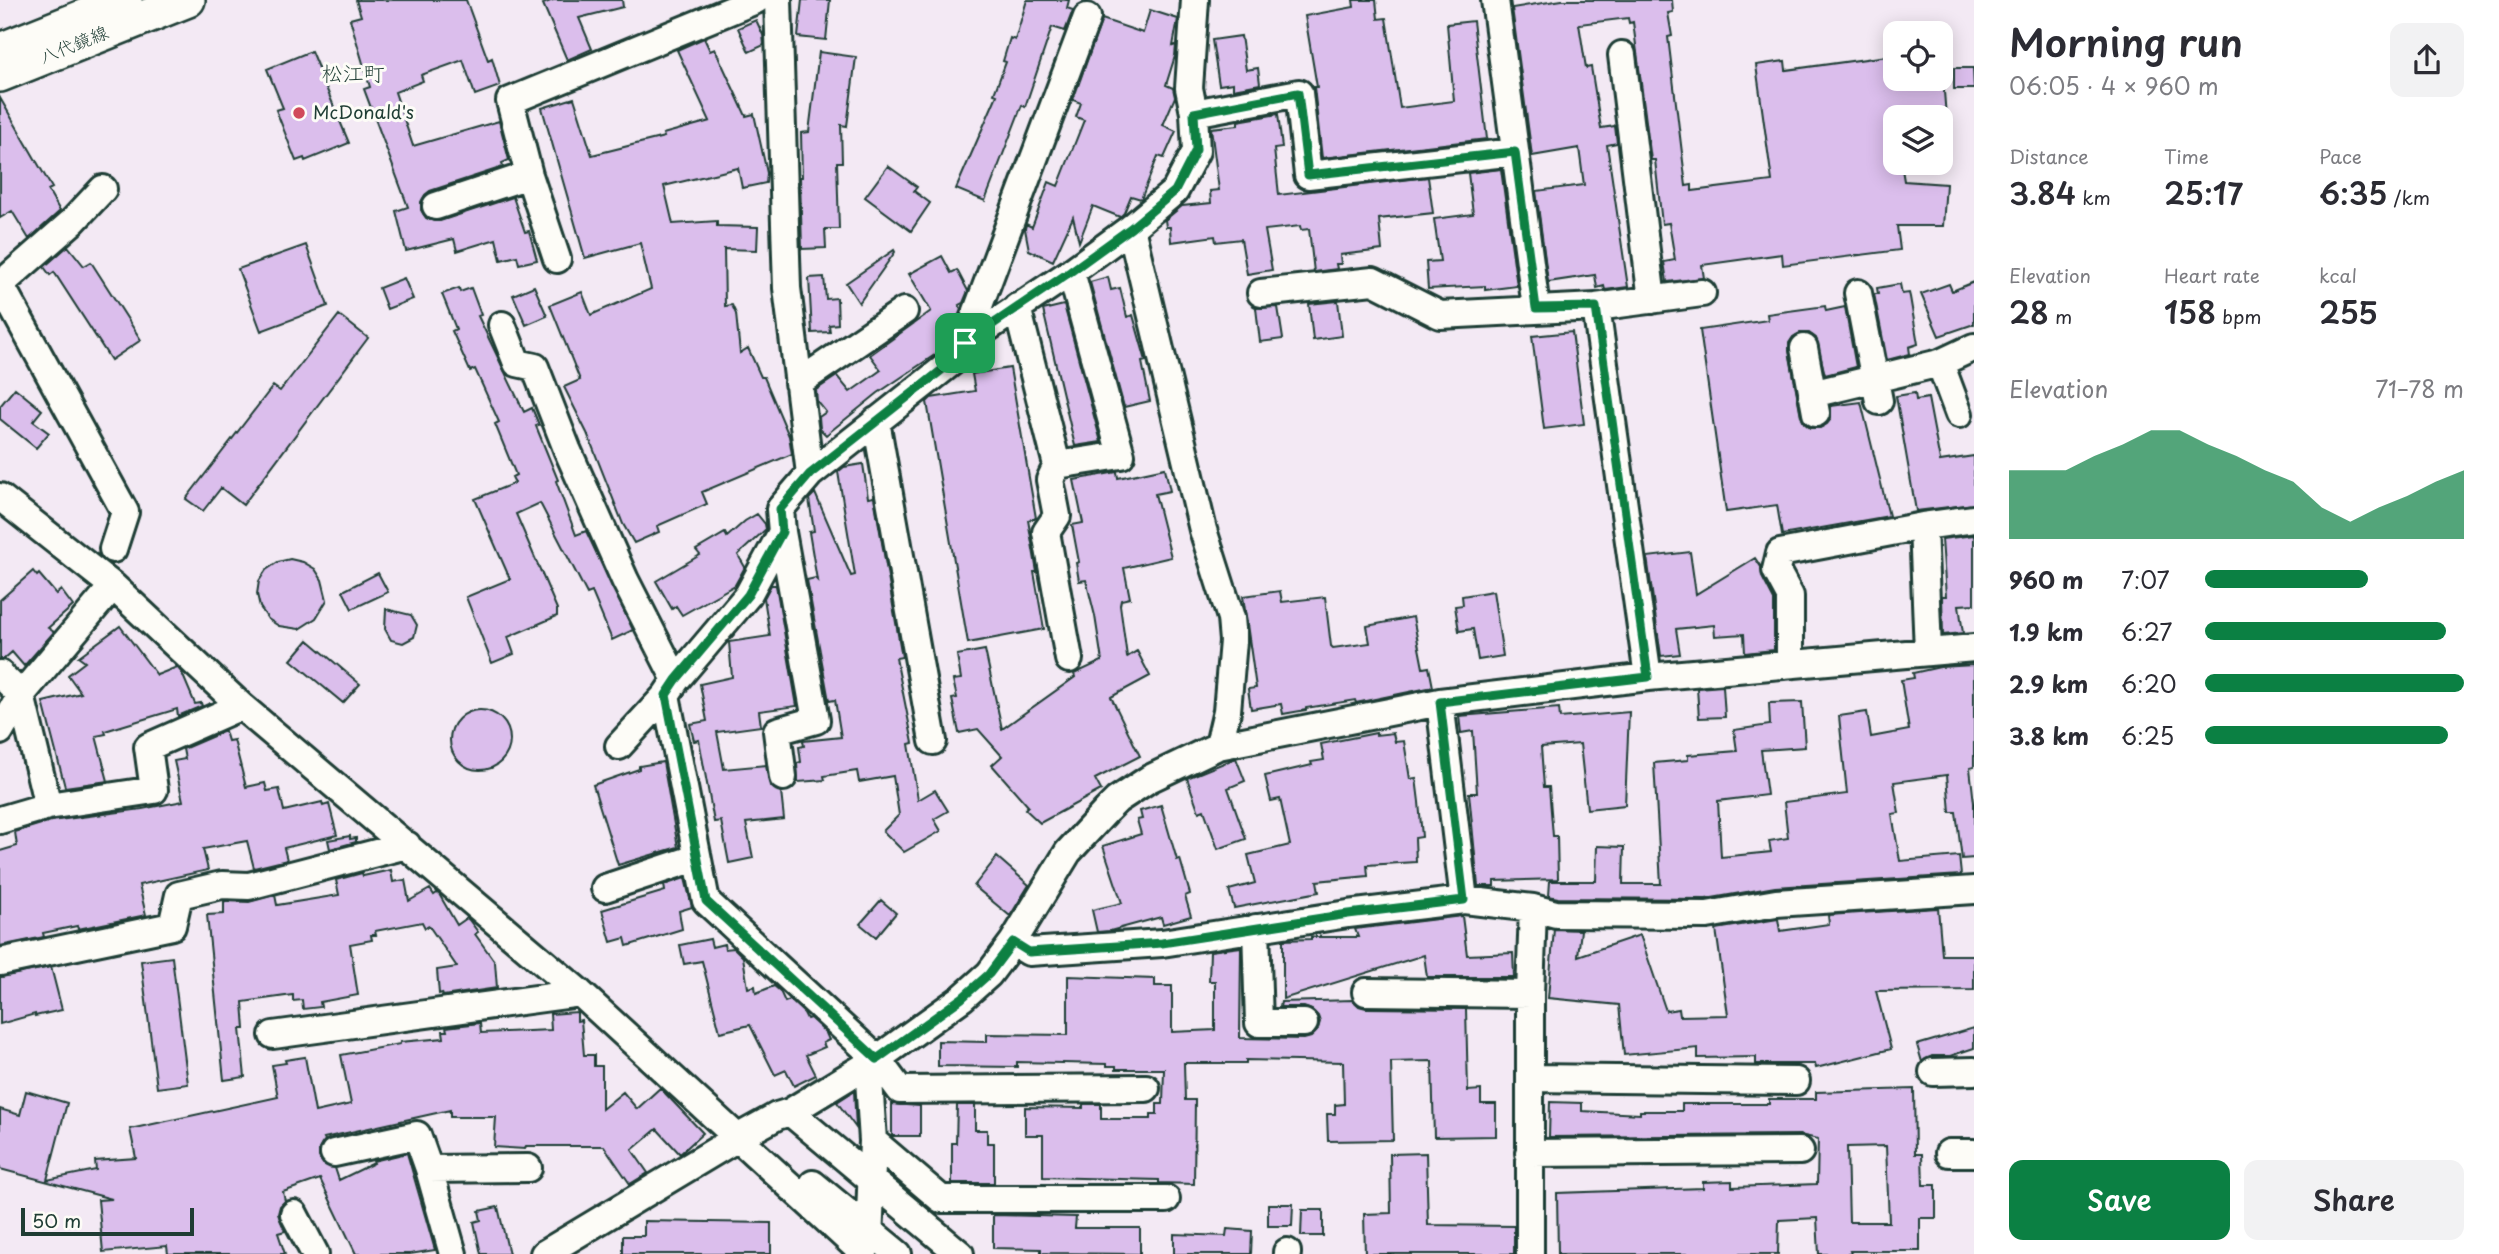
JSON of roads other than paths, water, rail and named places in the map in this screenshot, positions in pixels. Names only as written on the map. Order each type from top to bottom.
[{"type":"main road","name":"八代鏡線","points":[[0,50],[126,0]]},
{"type":"main road","name":"八代鏡線","points":[[0,75],[188,0]]},
{"type":"street","points":[[557,259],[529,175],[510,101],[756,0]]},
{"type":"street","points":[[778,0],[787,288],[810,474]]},
{"type":"street","points":[[965,343],[1131,228],[1175,191],[1196,150],[1194,113],[1189,88],[1195,0]]},
{"type":"street","points":[[1495,0],[1536,308]]},
{"type":"street","points":[[783,777],[777,731],[816,720],[780,509],[810,474],[957,358],[965,343],[1087,17]]},
{"type":"street","points":[[1622,55],[1652,300]]},
{"type":"street","points":[[1194,113],[1298,93],[1308,175],[1515,152]]},
{"type":"street","points":[[436,206],[529,175]]},
{"type":"street","points":[[103,190],[0,285],[125,512],[113,549]]},
{"type":"street","points":[[1131,228],[1203,530],[1231,618],[1233,641],[1227,711],[1219,745]]},
{"type":"street","points":[[1057,466],[1121,456],[1070,272]]},
{"type":"street","points":[[1261,293],[1373,281],[1440,315],[1596,307],[1702,293]]},
{"type":"street","points":[[1858,293],[1877,390]]},
{"type":"street","points":[[1017,307],[1057,466],[1050,480],[1057,516],[1046,532],[1069,659]]},
{"type":"street","points":[[1596,307],[1648,677]]},
{"type":"street","points":[[798,383],[904,311]]},
{"type":"street","points":[[502,325],[517,363],[535,367],[567,449],[671,687],[696,858],[706,901],[900,1090],[1146,1088]]},
{"type":"street","points":[[1804,348],[1814,403],[1877,390],[1974,347]]},
{"type":"street","points":[[1940,363],[1959,414]]},
{"type":"street","points":[[876,421],[933,741]]},
{"type":"street","points":[[0,497],[113,586],[241,706],[580,993],[867,1246],[898,1254]]},
{"type":"street","points":[[1790,664],[1790,596],[1776,570],[1780,553],[1974,519]]},
{"type":"street","points":[[1923,526],[1928,652]]},
{"type":"street","points":[[619,747],[748,595],[782,532]]},
{"type":"street","points":[[0,731],[22,695],[113,586]]},
{"type":"street","points":[[544,1254],[744,1135],[777,1116],[790,1112],[872,1061],[962,998],[989,974],[1013,942],[1068,852],[1117,800],[1149,779],[1219,745],[1440,702],[1648,677],[1974,648]]},
{"type":"street","points":[[0,674],[22,695],[48,806]]},
{"type":"street","points":[[1440,702],[1464,900]]},
{"type":"street","points":[[0,820],[48,806],[154,790],[148,747],[241,706]]},
{"type":"street","points":[[0,962],[172,926],[179,895],[222,885],[249,886],[407,845]]},
{"type":"street","points":[[605,888],[696,858]]},
{"type":"street","points":[[1013,942],[1029,952],[1162,943],[1348,914],[1464,900],[1533,908],[1556,914],[1707,915],[1776,903],[1974,890]]},
{"type":"street","points":[[1530,1254],[1530,994],[1533,908]]},
{"type":"street","points":[[1256,928],[1259,1023],[1304,1023]]},
{"type":"street","points":[[1366,992],[1530,994]]},
{"type":"street","points":[[273,1035],[580,993]]},
{"type":"street","points":[[867,1246],[872,1180],[872,1061]]},
{"type":"street","points":[[1933,1072],[1974,1072]]},
{"type":"street","points":[[1530,1078],[1796,1080]]},
{"type":"street","points":[[790,1112],[960,1254]]},
{"type":"street","points":[[334,1153],[417,1136],[453,1254]]},
{"type":"street","points":[[873,1141],[941,1199],[1166,1199]]},
{"type":"street","points":[[1529,1153],[1800,1151]]},
{"type":"street","points":[[429,1169],[528,1168]]},
{"type":"street","points":[[294,1214],[315,1254]]},
{"type":"place","name":"McDonald's","points":[[299,113]]},
{"type":"district","name":"松江町","points":[[353,74]]}]
